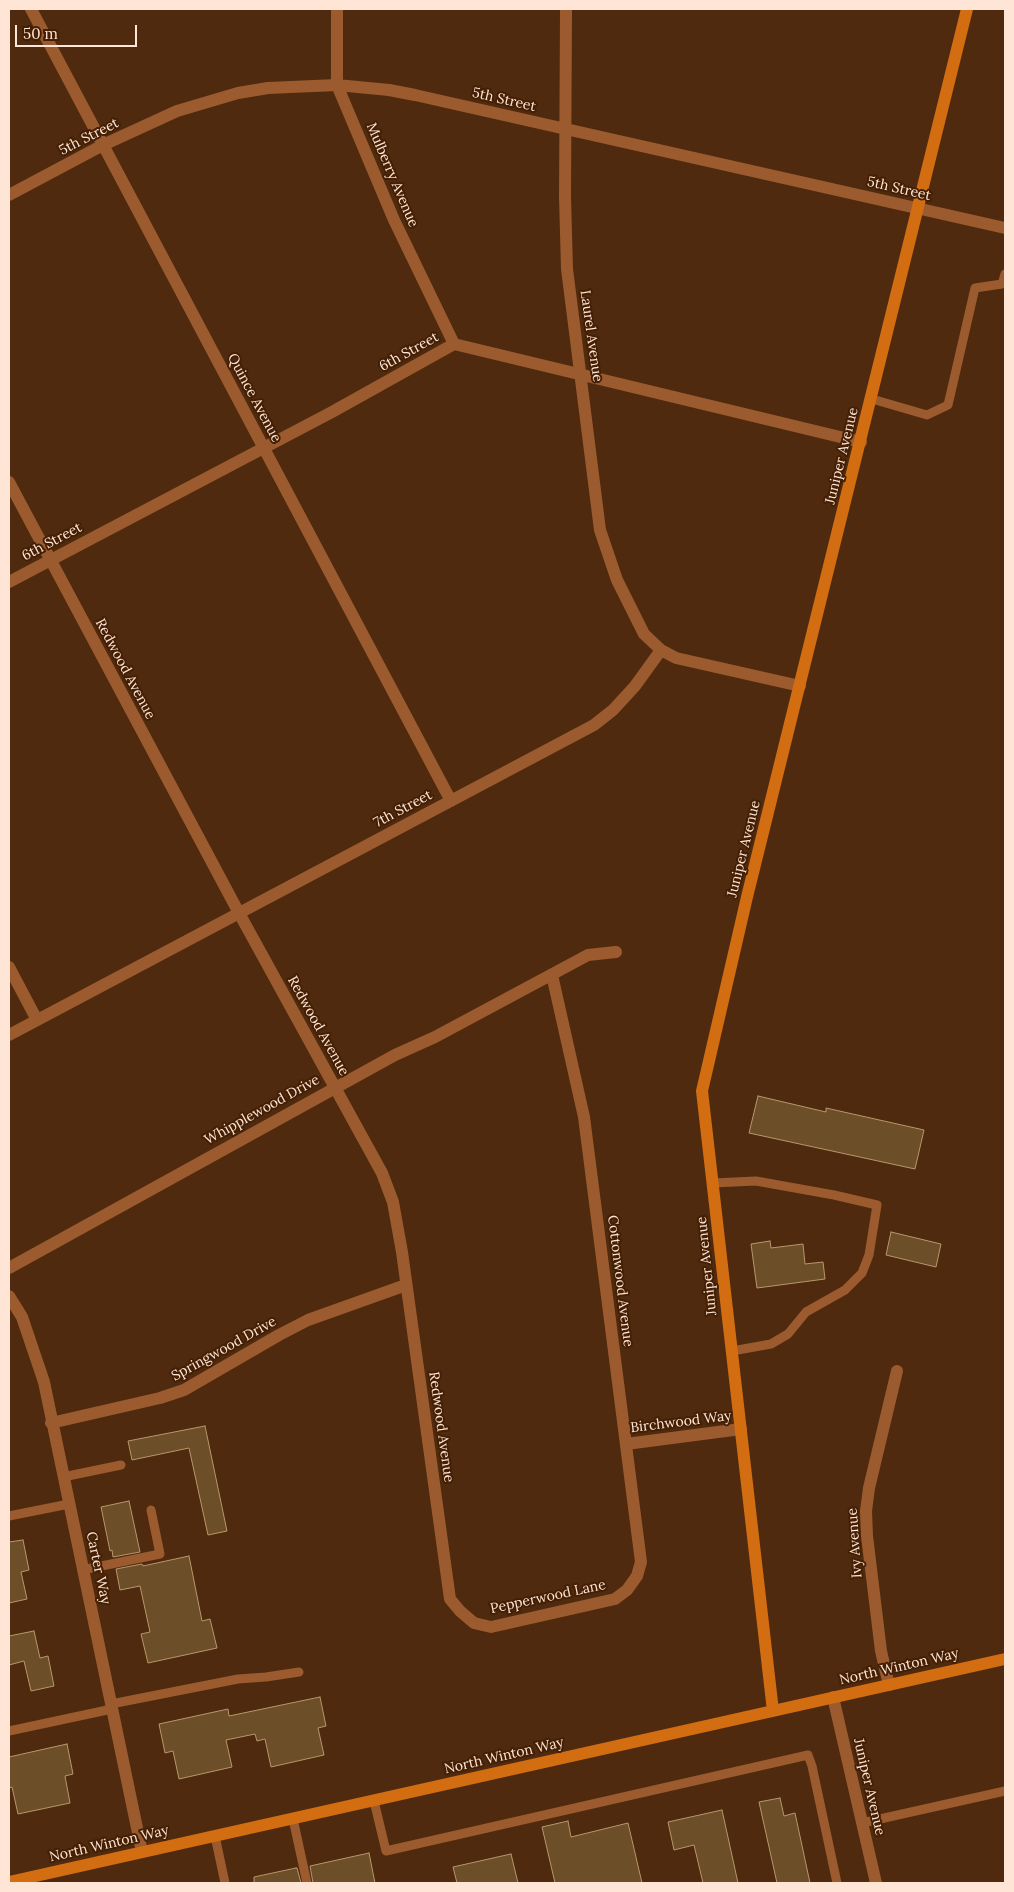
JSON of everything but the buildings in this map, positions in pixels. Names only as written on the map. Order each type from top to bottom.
[{"type":"street","name":"Quince Avenue","points":[[30,9],[451,801]]},
{"type":"street","name":"Mulberry Avenue","points":[[337,9],[337,85],[394,220],[454,344]]},
{"type":"street","name":"Laurel Avenue","points":[[566,9],[565,197],[567,269],[600,530],[617,580],[644,634],[661,650]]},
{"type":"street","name":"Juniper Avenue","points":[[773,1711],[702,1091],[747,898],[967,9]]},
{"type":"street","name":"5th Street","points":[[9,194],[103,145],[177,111],[238,93],[286,87],[337,85],[388,90],[1005,228]]},
{"type":"street","name":"6th Street","points":[[9,582],[264,449],[454,344],[861,442]]},
{"type":"street","name":"Redwood Avenue","points":[[9,482],[382,1173],[392,1202],[406,1285],[450,1598],[460,1611],[474,1623]]},
{"type":"street","points":[[661,650],[676,658],[800,686]]},
{"type":"street","name":"7th Street","points":[[9,1035],[594,725],[613,710],[635,686],[661,650]]},
{"type":"street","name":"Whipplewood Drive","points":[[9,1268],[395,1055],[435,1037],[588,955],[616,952]]},
{"type":"street","points":[[9,967],[37,1020]]},
{"type":"street","name":"Cottonwood Avenue","points":[[552,974],[584,1117],[641,1562],[637,1576],[627,1590]]},
{"type":"street","name":"Springwood Drive","points":[[52,1423],[160,1398],[184,1390],[308,1320],[406,1285]]},
{"type":"street","name":"Carter Way","points":[[9,1296],[22,1317],[44,1382],[142,1852]]},
{"type":"street","name":"Ivy Avenue","points":[[889,1686],[881,1651],[867,1536],[866,1511],[869,1488],[897,1371]]},
{"type":"street","name":"Birchwood Way","points":[[626,1444],[741,1430]]},
{"type":"street","name":"Pepperwood Lane","points":[[474,1623],[491,1627],[615,1599],[627,1590]]},
{"type":"street","name":"North Winton Way","points":[[9,1882],[51,1878],[142,1852],[1005,1659]]},
{"type":"street","name":"Juniper Avenue","points":[[833,1697],[876,1883]]},
{"type":"lane","points":[[872,399],[927,415],[948,405],[975,288],[1002,284],[1005,274]]},
{"type":"lane","points":[[713,1182],[756,1181],[877,1205],[869,1255],[862,1273],[846,1290],[806,1312],[788,1334],[771,1344],[732,1351]]},
{"type":"lane","points":[[63,1478],[121,1465]]},
{"type":"lane","points":[[9,1516],[69,1504]]},
{"type":"lane","points":[[82,1570],[160,1554],[151,1510]]},
{"type":"lane","points":[[9,1731],[112,1706],[238,1679],[298,1672]]},
{"type":"lane","points":[[374,1801],[386,1852],[808,1755],[837,1883]]},
{"type":"lane","points":[[862,1823],[1005,1791]]},
{"type":"lane","points":[[293,1819],[308,1883]]},
{"type":"lane","points":[[215,1836],[225,1883]]}]
